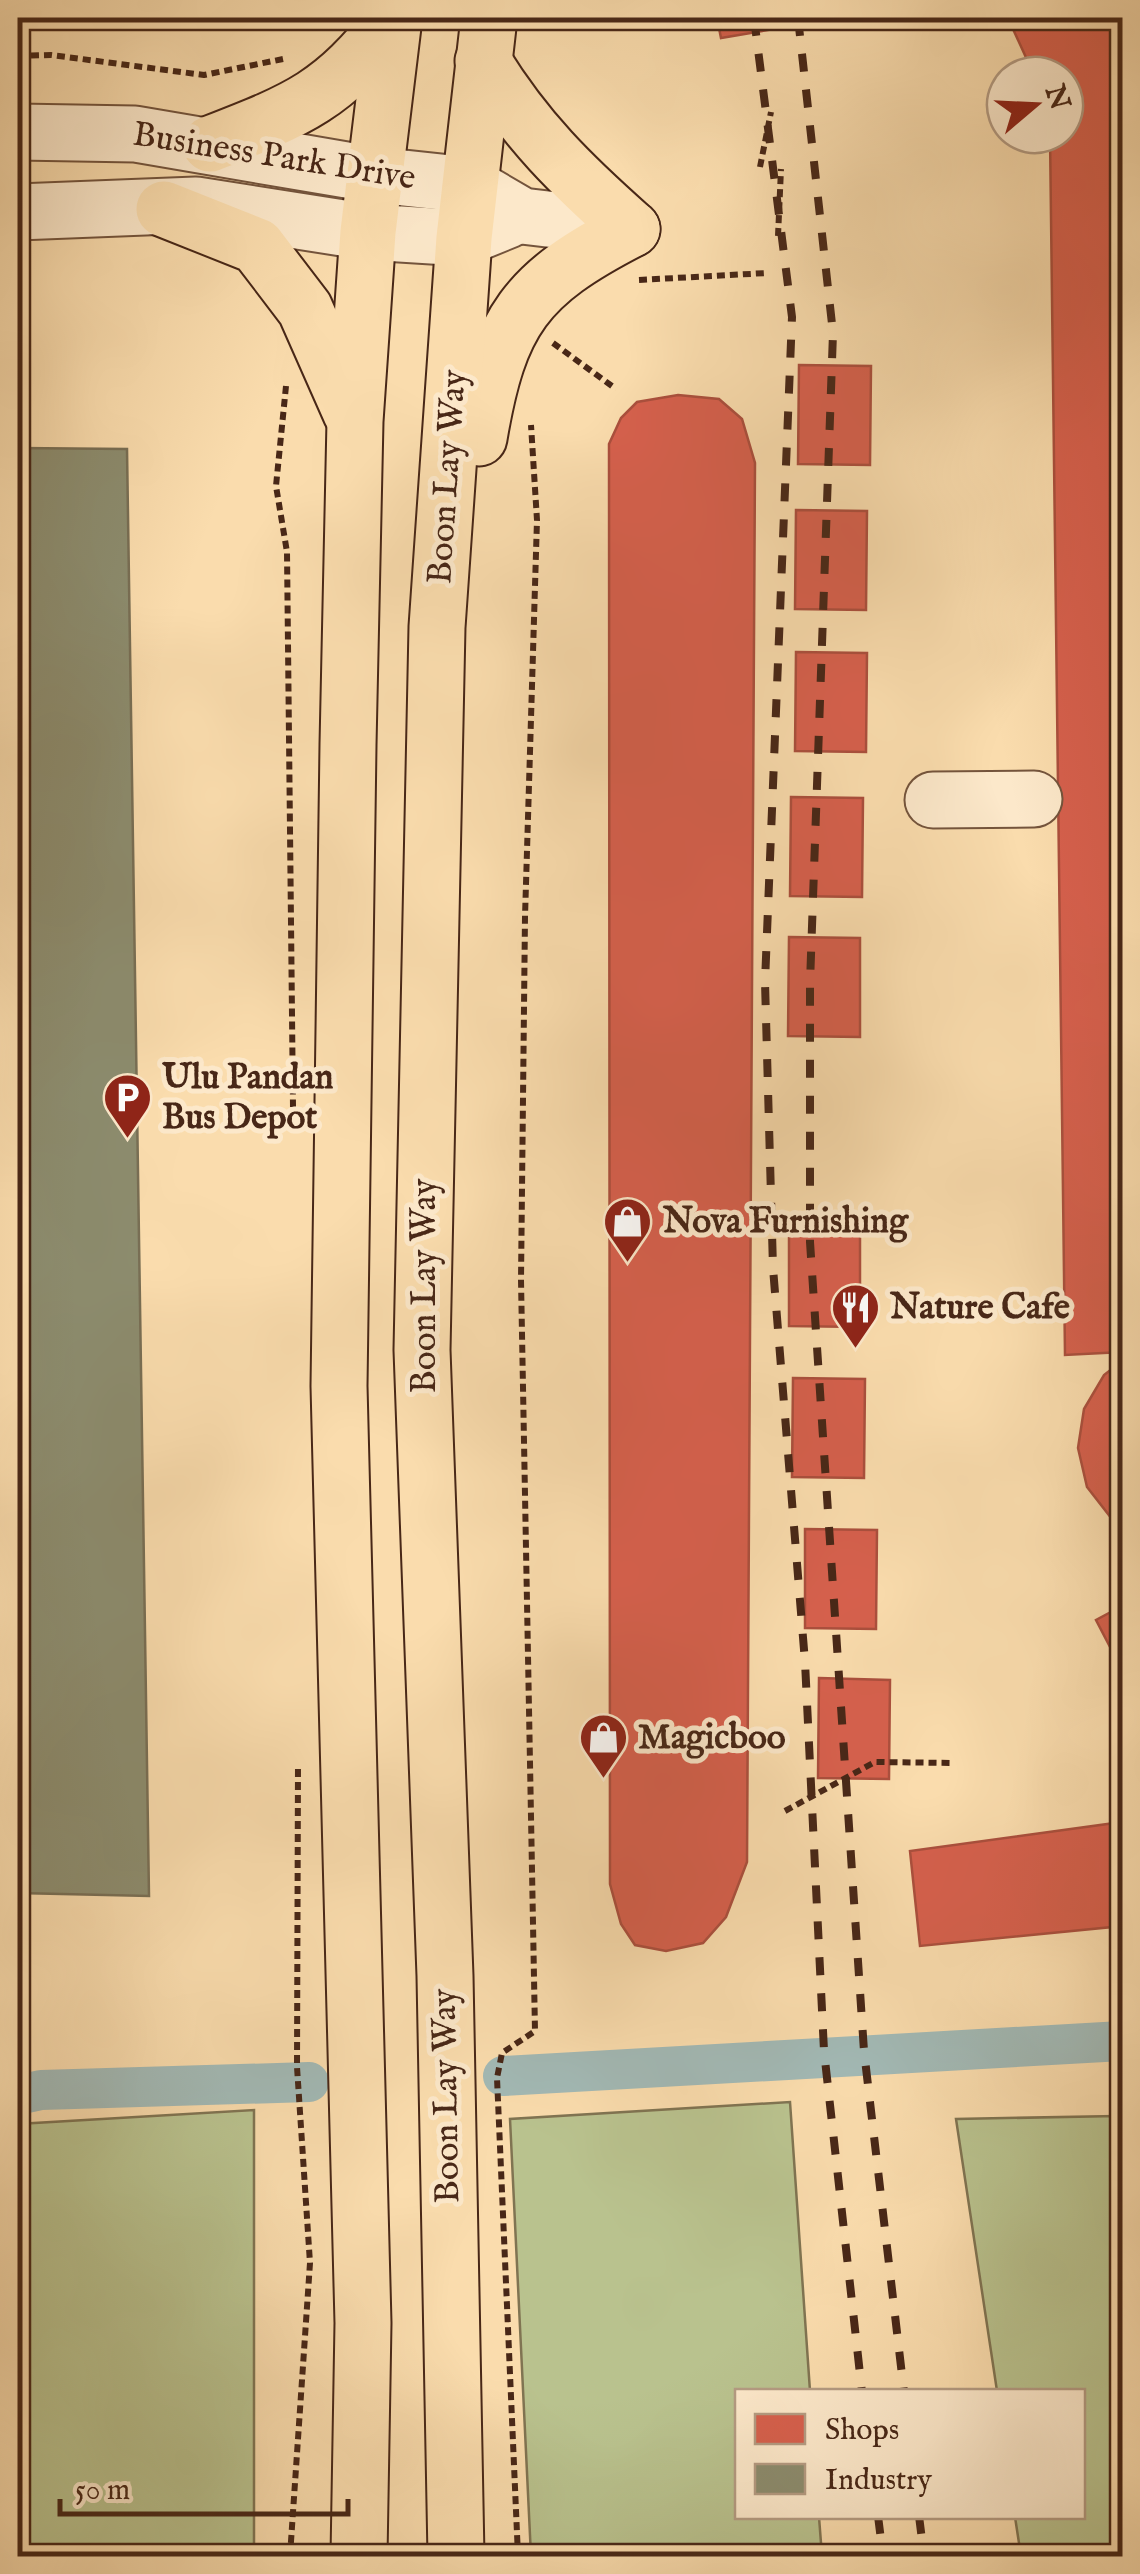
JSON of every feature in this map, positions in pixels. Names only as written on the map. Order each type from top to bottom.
[{"type":"main road","points":[[210,144],[291,112],[334,86],[394,18]]},
{"type":"main road","points":[[359,2556],[363,2451],[340,1386],[354,421],[368,232],[394,18]]},
{"type":"main road","points":[[437,626],[500,343],[524,302],[549,280],[634,255],[520,119],[486,39]]},
{"type":"main road","name":"Boon Lay Way","points":[[456,2556],[445,1976],[422,1350],[437,626],[464,238],[486,39]]},
{"type":"main road","points":[[164,209],[257,246],[306,309],[354,421]]},
{"type":"main road","points":[[363,2451],[375,2556]]},
{"type":"street","name":"Business Park Drive","points":[[18,132],[135,134],[376,175],[470,184],[522,216],[634,255]]},
{"type":"street","name":"Business Park Drive","points":[[18,212],[196,206],[368,232],[464,238],[522,216]]},
{"type":"street","points":[[932,800],[1034,799]]},
{"type":"path","points":[[18,56],[50,55],[204,75],[292,57]]},
{"type":"path","points":[[760,167],[771,112]]},
{"type":"path","points":[[778,236],[780,169]]},
{"type":"path","points":[[634,255],[767,273]]},
{"type":"path","points":[[552,342],[616,389]]},
{"type":"path","points":[[286,378],[286,396]]},
{"type":"path","points":[[518,2556],[497,2078],[502,2053],[536,2031],[521,1280],[525,918],[537,520],[530,408]]},
{"type":"path","points":[[785,1811],[875,1762],[954,1763]]},
{"type":"green space","points":[[790,2102],[810,2389],[735,2389],[735,2519],[819,2519],[822,2556],[531,2556],[510,2119]]},
{"type":"green space","points":[[254,2110],[254,2556],[18,2556],[18,2124]]},
{"type":"green space","points":[[1116,2116],[1122,2192],[1122,2556],[1021,2556],[1015,2519],[1085,2519],[1085,2389],[997,2389],[956,2119]]},
{"type":"building: Shops","points":[[717,18],[820,18],[821,21],[721,38]]},
{"type":"building: Shops","points":[[1008,18],[1122,18],[1122,1352],[1065,1355],[1050,155],[1085,155],[1085,55],[1025,55]]},
{"type":"building: Shops","points":[[799,365],[871,366],[870,465],[798,464]]},
{"type":"building: Shops","points":[[678,395],[719,399],[742,419],[755,463],[747,1862],[726,1917],[703,1943],[666,1951],[635,1945],[621,1924],[610,1884],[609,444],[621,418],[637,402]]},
{"type":"building: Shops","points":[[796,510],[867,511],[866,610],[795,609]]},
{"type":"building: Shops","points":[[796,652],[867,653],[866,752],[795,751]]},
{"type":"building: Shops","points":[[791,797],[863,798],[862,897],[790,896]]},
{"type":"building: Shops","points":[[789,937],[860,938],[860,1037],[788,1036]]},
{"type":"building: Shops","points":[[789,1227],[860,1228],[860,1327],[789,1326]]},
{"type":"building: Shops","points":[[1122,1361],[1122,1526],[1087,1487],[1078,1448],[1084,1409],[1104,1375]]},
{"type":"building: Shops","points":[[793,1378],[865,1379],[864,1478],[792,1477]]},
{"type":"building: Shops","points":[[805,1529],[877,1530],[876,1629],[805,1628]]},
{"type":"building: Shops","points":[[1122,1606],[1122,1670],[1096,1620]]},
{"type":"building: Shops","points":[[819,1678],[890,1680],[889,1779],[818,1778]]},
{"type":"building: Shops","points":[[1122,1822],[1122,1926],[920,1946],[910,1851]]},
{"type":"building: Industry","points":[[18,448],[127,449],[149,1896],[18,1893]]},
{"type":"waterway","points":[[503,2076],[1122,2041]]},
{"type":"waterway","points":[[18,2095],[41,2090],[309,2082]]},
{"type":"railway","points":[[754,18],[792,317],[765,982],[773,1268],[805,1662],[824,2051],[862,2389]]},
{"type":"railway","points":[[798,18],[833,333],[810,983],[810,1242],[864,2051],[904,2389]]},
{"type":"railway","points":[[878,2519],[883,2556]]},
{"type":"railway","points":[[919,2519],[924,2556]]},
{"type":"place","name":"Ulu Pandan Bus Depot","points":[[127,1140]]},
{"type":"place","name":"Nova Furnishing","points":[[628,1264]]},
{"type":"place","name":"Nature Cafe","points":[[855,1350]]},
{"type":"place","name":"Magicboo","points":[[603,1780]]}]
